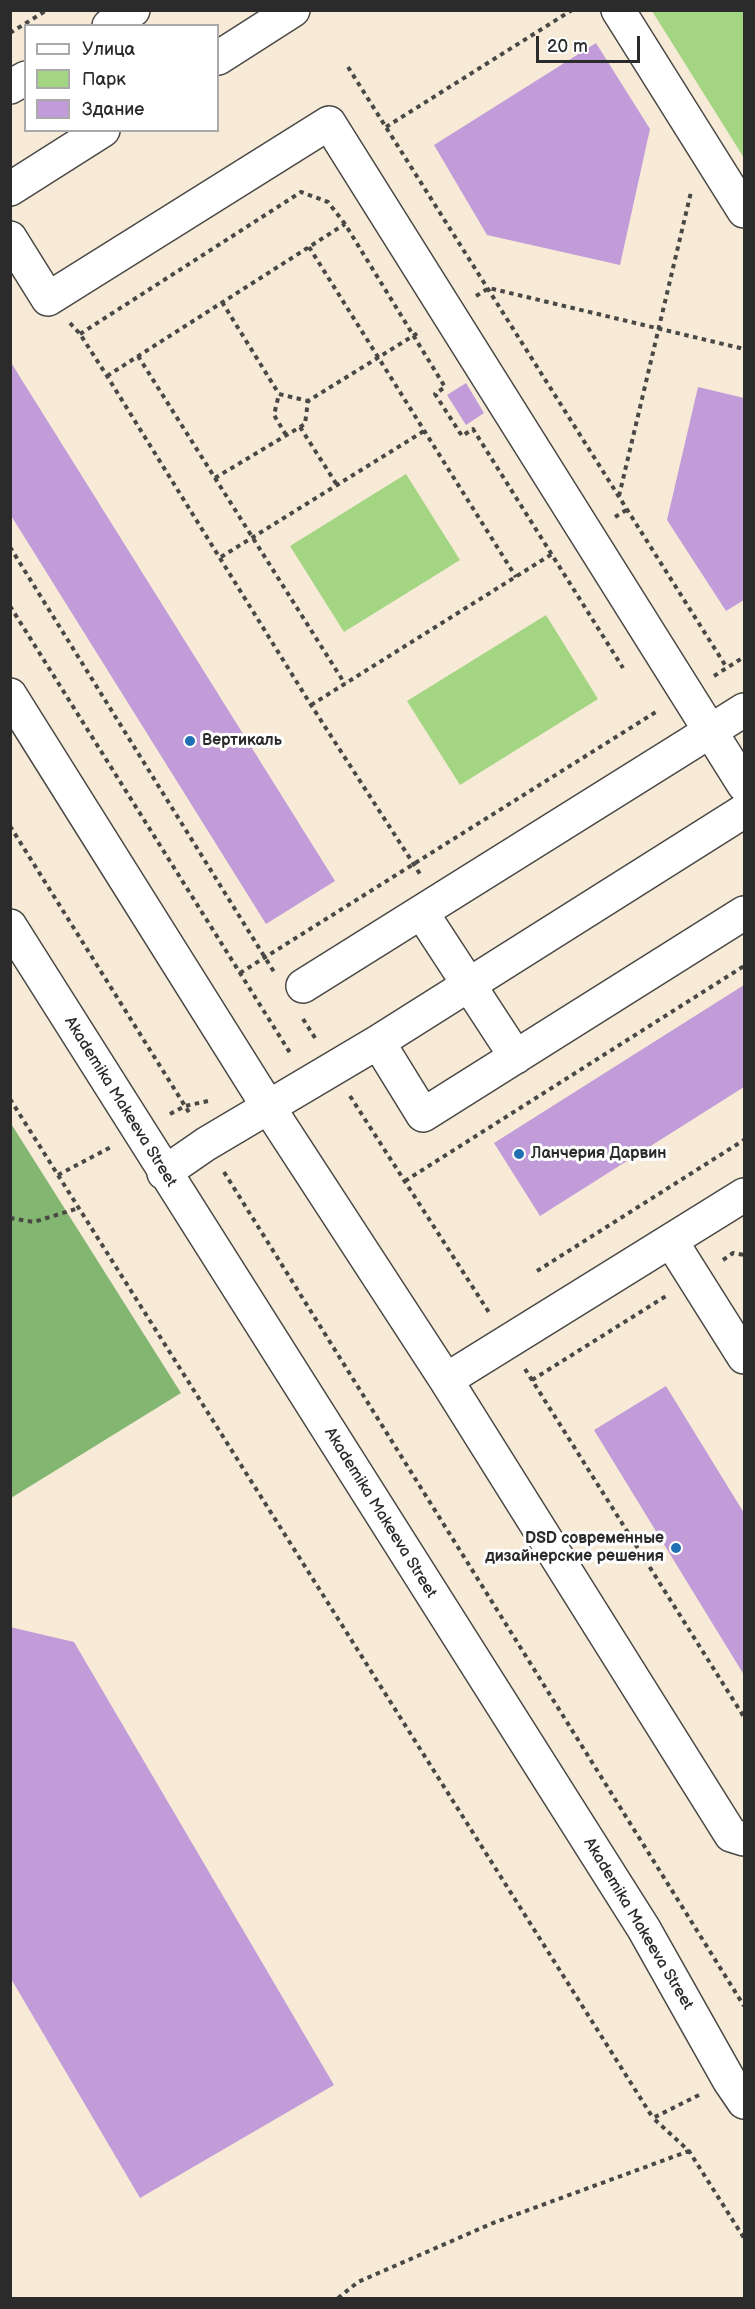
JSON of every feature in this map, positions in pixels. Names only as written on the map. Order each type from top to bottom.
[{"type":"street","points":[[112,24],[133,10]]},
{"type":"street","points":[[219,57],[293,10]]},
{"type":"street","points":[[618,10],[744,211]]},
{"type":"street","points":[[10,87],[24,79]]},
{"type":"street","points":[[10,238],[48,299],[329,123],[744,785]]},
{"type":"street","points":[[10,189],[100,132]]},
{"type":"street","points":[[10,695],[269,1108],[446,1380],[731,1835],[744,1839]]},
{"type":"street","points":[[293,991],[744,710]]},
{"type":"street","points":[[164,1173],[206,1144],[470,985],[744,811]]},
{"type":"street","points":[[422,912],[516,1057]]},
{"type":"street","points":[[378,1042],[423,1115],[744,913]]},
{"type":"street","name":"Akademika Makeeva Street","points":[[10,926],[164,1173],[644,1929],[737,2091]]},
{"type":"street","points":[[446,1380],[744,1195]]},
{"type":"street","points":[[671,1241],[744,1357]]},
{"type":"path","points":[[24,24],[47,10]]},
{"type":"path","points":[[386,127],[572,10]]},
{"type":"path","points":[[10,33],[24,24]]},
{"type":"path","points":[[348,67],[727,668]]},
{"type":"path","points":[[619,496],[692,187]]},
{"type":"path","points":[[80,334],[301,192],[328,202],[345,224],[445,387],[435,394],[462,436],[473,429],[622,668]]},
{"type":"path","points":[[107,376],[345,224]]},
{"type":"path","points":[[309,247],[516,576]]},
{"type":"path","points":[[48,299],[80,334],[311,705],[420,874]]},
{"type":"path","points":[[222,302],[279,394],[274,416],[286,435]]},
{"type":"path","points":[[138,356],[345,684]]},
{"type":"path","points":[[279,394],[308,401]]},
{"type":"path","points":[[300,427],[337,485]]},
{"type":"path","points":[[220,557],[424,431]]},
{"type":"path","points":[[311,705],[627,509]]},
{"type":"path","points":[[10,547],[265,957],[293,991],[333,1069],[744,1717]]},
{"type":"path","points":[[10,606],[298,1065]]},
{"type":"path","points":[[240,973],[744,657]]},
{"type":"path","points":[[10,826],[744,2006]]},
{"type":"path","points":[[405,1182],[744,966]]},
{"type":"path","points":[[10,1099],[653,2118],[690,2151],[744,2238]]},
{"type":"path","points":[[537,1271],[744,1140]]},
{"type":"path","points":[[10,1218],[34,1222],[79,1208]]},
{"type":"path","points":[[532,1380],[733,1253],[744,1255]]},
{"type":"path","points":[[653,2118],[737,2091]]},
{"type":"path","points":[[338,2298],[358,2282],[493,2223],[690,2151]]},
{"type":"green space","points":[[652,11],[744,11],[744,158]]},
{"type":"green space","points":[[406,474],[460,560],[344,632],[290,546]]},
{"type":"green space","points":[[546,615],[598,699],[460,785],[407,701]]},
{"type":"green space","points":[[10,1122],[181,1393],[11,1498],[10,1498]]},
{"type":"building","points":[[596,43],[650,129],[620,265],[487,235],[434,145]]},
{"type":"building","points":[[10,361],[335,881],[266,924],[10,514]]},
{"type":"building","points":[[466,383],[484,413],[466,425],[447,395]]},
{"type":"building","points":[[698,387],[744,398],[744,600],[726,611],[667,520]]},
{"type":"building","points":[[744,985],[744,1087],[540,1216],[494,1143]]},
{"type":"building","points":[[666,1386],[744,1513],[744,1675],[594,1430]]},
{"type":"building","points":[[10,1627],[74,1642],[334,2085],[140,2198],[10,1977]]},
{"type":"place","name":"Вертикаль","points":[[190,741]]},
{"type":"place","name":"Ланчерия Дарвин","points":[[519,1154]]},
{"type":"place","name":"DSD современные дизайнерские решения","points":[[676,1548]]}]
